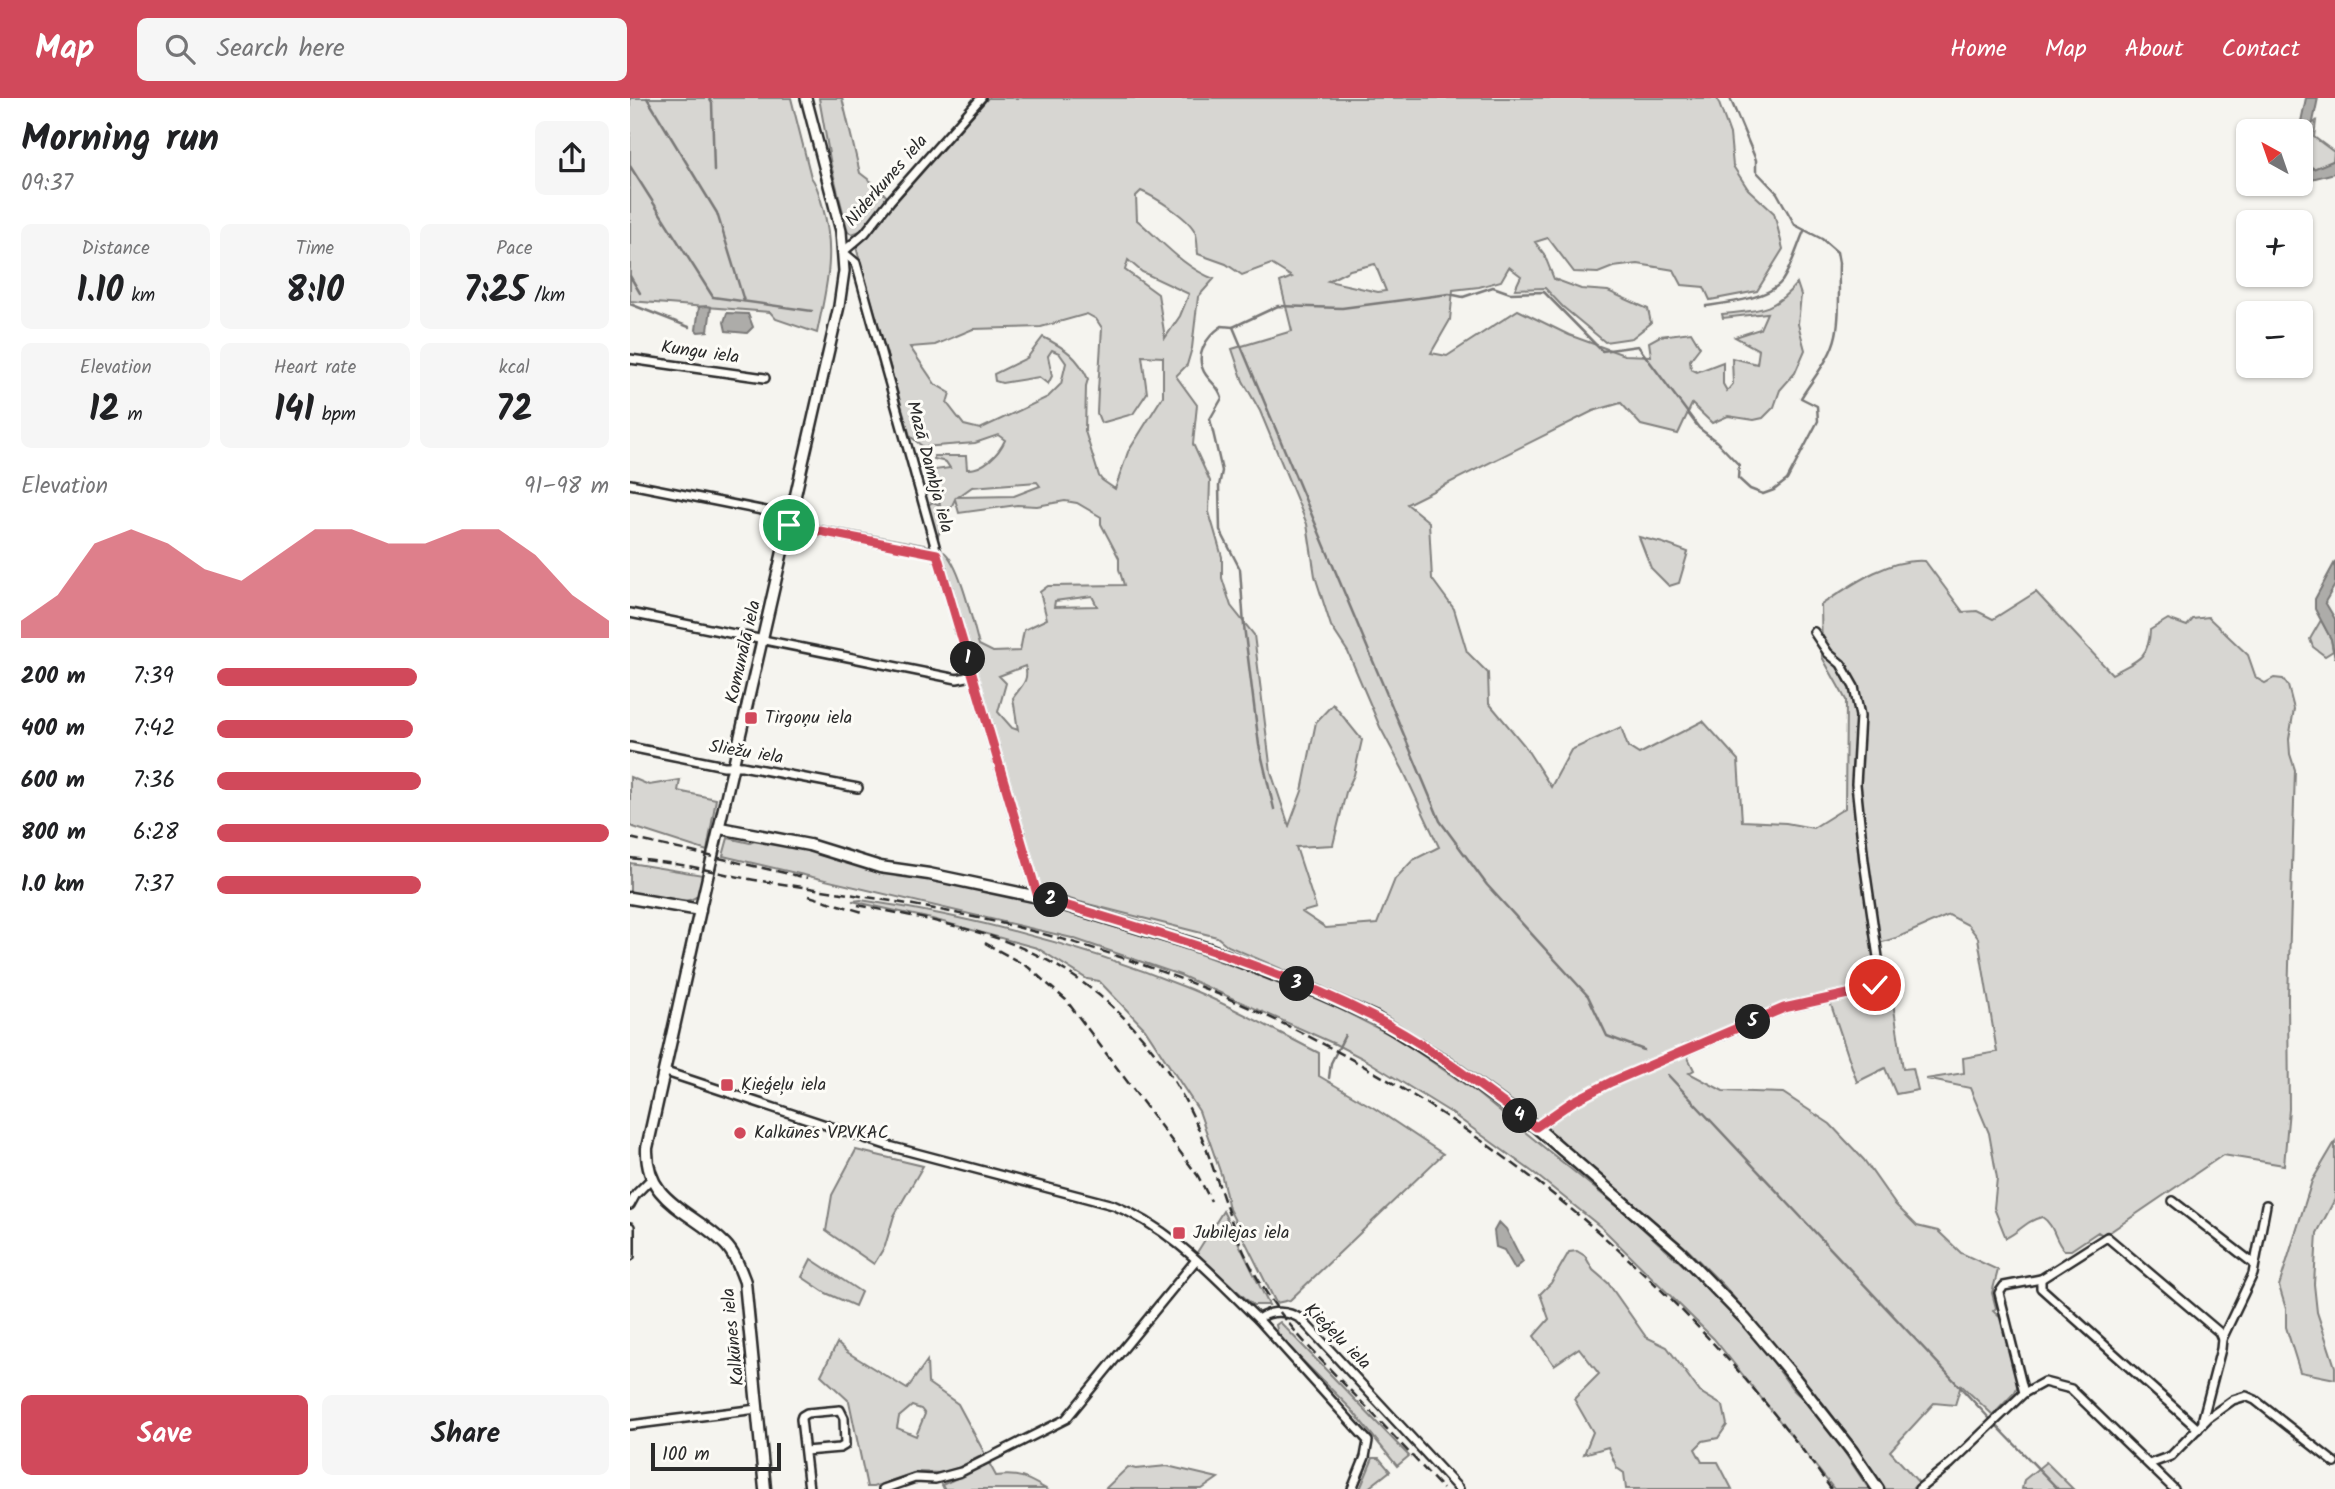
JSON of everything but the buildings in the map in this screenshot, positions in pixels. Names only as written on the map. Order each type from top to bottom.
[{"type":"main road","points":[[720,828],[809,845],[880,867],[929,874],[1038,897],[1209,949],[1315,990],[1374,1017],[1445,1061],[1536,1127],[1679,1251],[1745,1319],[1824,1415],[1878,1489]]},
{"type":"main road","points":[[630,898],[700,910]]},
{"type":"main road","name":"Komunālā iela","points":[[651,1179],[646,1164],[647,1148],[700,910]]},
{"type":"main road","name":"Kalkūnes iela","points":[[651,1179],[666,1199],[726,1245],[740,1267],[745,1282],[765,1489]]},
{"type":"street","name":"Komunālā iela","points":[[700,910],[839,306],[844,271],[844,252],[831,191],[806,98]]},
{"type":"street","name":"Niderkunes iela","points":[[844,252],[865,233],[981,98]]},
{"type":"street","name":"Mazā Dambja iela","points":[[844,252],[856,263],[972,676],[1038,897]]},
{"type":"street","name":"Kungu iela","points":[[630,359],[765,378]]},
{"type":"street","points":[[630,484],[937,554]]},
{"type":"street","points":[[630,613],[957,679],[972,676]]},
{"type":"street","points":[[1536,1127],[1572,1102],[1611,1082],[1784,1008],[1848,994],[1875,985],[1880,971],[1856,784],[1860,716],[1854,687],[1841,664],[1828,653],[1814,632]]},
{"type":"street","name":"Sliežu iela","points":[[630,747],[858,788]]},
{"type":"street","points":[[663,1071],[889,1146],[1113,1205],[1131,1212],[1166,1233],[1258,1319],[1360,1430],[1367,1441],[1365,1457],[1352,1489]]},
{"type":"street","points":[[630,1205],[636,1194],[651,1179]]},
{"type":"street","points":[[2173,1201],[2254,1264]]},
{"type":"street","points":[[2201,1425],[2222,1339],[2253,1274],[2266,1205]]},
{"type":"street","points":[[630,1227],[630,1256]]},
{"type":"street","points":[[2024,1393],[1999,1293],[2004,1286],[2041,1279],[2107,1237],[2219,1332],[2222,1339]]},
{"type":"street","points":[[883,1489],[915,1478],[935,1479],[961,1472],[1066,1419],[1196,1260]]},
{"type":"street","points":[[2041,1279],[2041,1288],[2201,1425]]},
{"type":"street","name":"Ķieģeļu iela","points":[[1258,1319],[1265,1315],[1289,1311],[1301,1319],[1459,1489]]},
{"type":"street","points":[[1919,1489],[1950,1464],[2024,1393],[2044,1382],[2071,1389],[2174,1489]]},
{"type":"street","points":[[2149,1464],[2171,1456],[2201,1425],[2233,1400],[2246,1396],[2335,1463]]},
{"type":"street","points":[[630,1425],[757,1409]]},
{"type":"street","points":[[805,1451],[840,1448],[845,1445],[844,1418],[840,1410],[807,1413],[802,1416],[805,1451],[809,1489]]},
{"type":"shaded area","points":[[630,98],[791,98],[811,177],[821,200],[829,240],[828,271],[817,333],[776,319],[770,312],[630,301]]},
{"type":"shaded area","points":[[819,98],[842,98],[860,173],[888,198],[863,230],[852,234],[848,232],[831,165]]},
{"type":"shaded area","points":[[988,98],[1717,98],[1730,134],[1733,166],[1748,189],[1774,213],[1783,249],[1757,291],[1710,300],[1704,287],[1682,285],[1674,270],[1638,264],[1613,267],[1598,273],[1574,272],[1548,238],[1535,242],[1544,254],[1554,279],[1581,289],[1608,291],[1648,309],[1651,323],[1632,338],[1605,342],[1545,288],[1515,289],[1521,276],[1509,267],[1501,281],[1453,290],[1450,320],[1431,353],[1447,356],[1518,310],[1569,335],[1624,355],[1651,356],[1649,342],[1660,336],[1691,332],[1700,347],[1690,360],[1691,369],[1697,372],[1723,362],[1723,384],[1727,391],[1733,384],[1732,358],[1757,364],[1759,350],[1735,337],[1760,329],[1767,313],[1723,318],[1722,314],[1772,305],[1797,283],[1801,295],[1798,324],[1805,350],[1795,373],[1780,390],[1774,407],[1763,418],[1754,420],[1728,416],[1712,423],[1692,404],[1678,434],[1641,425],[1621,403],[1593,411],[1407,504],[1429,522],[1432,579],[1454,609],[1467,652],[1488,673],[1489,703],[1524,745],[1551,787],[1571,750],[1621,727],[1628,747],[1639,754],[1703,721],[1738,760],[1742,821],[1786,823],[1813,828],[1845,808],[1846,700],[1822,657],[1821,605],[1870,574],[1897,564],[1925,561],[1963,612],[1977,611],[1993,619],[2036,592],[2112,674],[2144,654],[2150,630],[2168,619],[2187,626],[2193,619],[2208,617],[2248,655],[2256,678],[2265,683],[2274,678],[2283,679],[2288,686],[2294,709],[2289,739],[2295,770],[2288,998],[2289,1109],[2284,1165],[2223,1155],[2104,1236],[2098,1232],[2071,1250],[2064,1250],[2050,1224],[2042,1217],[2006,1238],[1994,1208],[1997,1178],[1989,1133],[1970,1088],[1926,1079],[1964,1073],[1963,1058],[1997,1052],[1978,938],[1968,925],[1949,915],[1876,944],[1877,967],[1874,977],[1867,984],[1682,1045],[1694,1070],[1689,1073],[1723,1091],[1783,1093],[1830,1124],[1864,1160],[1895,1204],[1917,1226],[1938,1231],[1961,1253],[1998,1270],[1992,1293],[1996,1308],[1993,1311],[2005,1322],[2018,1385],[2015,1392],[1993,1415],[1961,1385],[1955,1405],[1934,1403],[1890,1451],[1920,1484],[1911,1489],[1885,1489],[1827,1408],[1725,1287],[1687,1249],[1582,1159],[1497,1092],[1321,986],[1228,946],[1217,937],[1076,901],[1041,888],[975,677],[978,677],[976,663],[972,659],[940,553],[944,552],[955,569],[979,645],[993,652],[1020,651],[1024,630],[1047,619],[1040,592],[1048,586],[1124,585],[1119,558],[1101,524],[1101,517],[1077,503],[1065,501],[959,513],[955,499],[936,540],[927,505],[933,502],[940,505],[934,470],[950,468],[946,462],[934,459],[934,456],[966,456],[967,469],[973,469],[990,460],[1005,440],[998,435],[975,443],[923,447],[910,436],[856,247]],"holes":[[[1141,191],[1171,208],[1192,226],[1197,237],[1198,254],[1226,264],[1242,275],[1271,264],[1292,277],[1280,282],[1292,331],[1232,349],[1243,381],[1260,411],[1307,524],[1315,576],[1331,626],[1348,652],[1380,727],[1439,847],[1413,860],[1395,879],[1377,924],[1326,928],[1302,912],[1316,908],[1296,847],[1333,845],[1362,740],[1333,704],[1316,722],[1302,791],[1289,826],[1271,772],[1254,635],[1231,606],[1222,578],[1222,557],[1209,512],[1210,481],[1193,444],[1197,405],[1176,376],[1187,365],[1192,348],[1198,297],[1214,279],[1192,268],[1137,220],[1136,196]],[[1128,260],[1142,272],[1189,294],[1180,316],[1165,338],[1158,294],[1125,270]],[[1375,264],[1386,291],[1378,292],[1328,281],[1350,270]],[[1087,314],[1096,319],[1102,328],[1097,413],[1101,423],[1133,414],[1147,393],[1142,356],[1163,357],[1163,396],[1128,452],[1115,489],[1099,476],[1085,431],[1088,379],[1070,354],[1043,337],[1027,358],[994,374],[995,381],[1002,383],[1039,377],[1048,384],[1052,376],[1048,356],[1052,350],[1059,353],[1066,363],[1061,384],[1048,397],[980,429],[964,425],[947,403],[950,393],[935,384],[910,347],[935,345],[973,329],[1041,327]],[[1037,482],[1040,486],[1014,496],[958,497],[972,487]],[[1092,596],[1097,606],[1054,607],[1055,601]],[[1025,666],[1025,680],[1013,698],[1018,730],[1012,728],[998,712],[1006,683],[999,676]]]},
{"type":"shaded area","points":[[2306,98],[2318,98],[2314,119],[2302,119]]},
{"type":"shaded area","points":[[2314,137],[2334,152],[2333,161],[2314,168]]},
{"type":"shaded area","points":[[2335,160],[2335,173],[2314,178],[2314,169]]},
{"type":"shaded area","points":[[699,307],[711,307],[708,331],[698,332]]},
{"type":"shaded area","points":[[727,313],[748,314],[753,327],[747,333],[726,331],[724,322]]},
{"type":"shaded area","points":[[1639,537],[1688,552],[1679,583],[1669,586],[1651,568]]},
{"type":"shaded area","points":[[2335,562],[2335,585],[2325,602],[2335,619],[2335,658],[2331,639],[2315,609],[2315,599]]},
{"type":"shaded area","points":[[2321,620],[2331,639],[2333,651],[2325,656],[2313,647],[2310,639]]},
{"type":"shaded area","points":[[630,777],[649,785],[680,780],[678,791],[716,799],[707,851],[630,826]]},
{"type":"shaded area","points":[[728,838],[750,843],[757,840],[820,853],[872,870],[1033,902],[1177,946],[1308,993],[1397,1038],[1473,1090],[1634,1220],[1711,1290],[1744,1323],[1793,1389],[1824,1423],[1869,1489],[1834,1489],[1714,1339],[1602,1228],[1534,1173],[1450,1112],[1366,1060],[1180,975],[1072,938],[723,856]]},
{"type":"shaded area","points":[[630,863],[703,875],[697,896],[675,901],[630,892]]},
{"type":"shaded area","points":[[861,900],[987,924],[1069,946],[1206,996],[1319,1053],[1319,1076],[1374,1108],[1443,1154],[1290,1300],[1276,1303],[1229,1209],[1222,1177],[1199,1111],[1145,1029],[1099,981],[1087,979],[1037,948],[936,920],[852,901]]},
{"type":"shaded area","points":[[1890,982],[1903,1069],[1913,1068],[1918,1090],[1896,1094],[1885,1068],[1857,1082],[1830,1002]]},
{"type":"shaded area","points":[[2335,1142],[2335,1199],[2317,1233],[2314,1284],[2317,1312],[2335,1367],[2335,1379],[2300,1372],[2286,1327],[2286,1309],[2279,1286],[2312,1181]]},
{"type":"shaded area","points":[[856,1150],[923,1166],[894,1216],[885,1246],[874,1264],[826,1231],[832,1195]]},
{"type":"shaded area","points":[[1223,1211],[1269,1305],[1253,1305],[1196,1254]]},
{"type":"shaded area","points":[[1499,1222],[1506,1229],[1523,1262],[1515,1269],[1504,1250],[1496,1247],[1494,1231]]},
{"type":"shaded area","points":[[1577,1251],[1585,1256],[1593,1270],[1608,1283],[1646,1337],[1667,1347],[1700,1392],[1723,1406],[1727,1425],[1718,1438],[1703,1441],[1695,1449],[1702,1462],[1718,1462],[1732,1489],[1626,1489],[1624,1473],[1617,1468],[1608,1447],[1584,1454],[1593,1432],[1574,1399],[1599,1374],[1579,1348],[1554,1365],[1534,1336],[1549,1319],[1540,1294],[1551,1283],[1569,1252]]},
{"type":"shaded area","points":[[811,1259],[861,1292],[855,1306],[826,1293],[802,1277]]},
{"type":"shaded area","points":[[1280,1322],[1409,1456],[1397,1466],[1351,1409],[1278,1334],[1276,1325]]},
{"type":"shaded area","points":[[837,1343],[907,1389],[927,1361],[928,1383],[958,1404],[985,1454],[942,1473],[916,1472],[867,1487],[849,1401],[821,1375]],"holes":[[[912,1406],[921,1409],[925,1414],[916,1436],[897,1428],[899,1417]]]},
{"type":"shaded area","points":[[1373,1458],[1379,1458],[1390,1471],[1367,1489],[1360,1489]]},
{"type":"shaded area","points":[[2046,1462],[2073,1489],[2022,1489],[2024,1480]]},
{"type":"shaded area","points":[[989,1463],[996,1476],[1022,1477],[1046,1489],[944,1489],[942,1485]]},
{"type":"shaded area","points":[[1167,1466],[1218,1478],[1202,1489],[1105,1489],[1128,1467],[1136,1469]]},
{"type":"waterway","points":[[647,98],[717,213],[744,301]]},
{"type":"waterway","points":[[709,98],[712,103],[714,171]]},
{"type":"waterway","points":[[1644,1050],[1607,1036],[1588,996],[1487,885],[1440,821],[1233,327],[1278,306],[1342,308],[1449,294],[1463,297],[1493,287],[1510,293],[1544,292],[1602,351],[1638,346],[1699,428],[1739,465],[1738,478],[1750,489],[1763,494],[1774,490],[1787,480],[1818,421],[1817,406],[1801,398],[1834,344],[1838,318],[1839,263],[1837,252],[1822,239],[1795,225],[1777,193],[1756,171],[1756,160],[1730,98]]},
{"type":"waterway","points":[[630,166],[713,297],[812,311]]},
{"type":"waterway","points":[[1706,306],[1747,299],[1776,287],[1789,269],[1804,231]]},
{"type":"waterway","points":[[630,276],[640,293]]},
{"type":"waterway","points":[[630,304],[689,327]]},
{"type":"waterway","points":[[1233,327],[1222,326],[1206,341],[1201,361],[1202,368],[1222,398],[1210,419],[1222,471],[1219,486],[1220,530],[1240,569],[1244,626],[1259,745],[1274,809]]},
{"type":"waterway","points":[[1329,1078],[1331,1063],[1345,1035]]},
{"type":"waterway","points":[[1668,1075],[1990,1419]]},
{"type":"waterway","points":[[1997,1426],[2058,1489]]},
{"type":"railway","points":[[630,838],[807,878]]},
{"type":"railway","points":[[630,858],[901,903],[1032,931],[1150,967],[1265,1015],[1375,1073],[1480,1140],[1579,1216],[1671,1300],[1755,1391],[1831,1489]]},
{"type":"railway","points":[[809,896],[866,913]]},
{"type":"railway","points":[[858,905],[955,926],[1021,948],[1084,983],[1112,1006],[1160,1060],[1179,1090],[1196,1123],[1241,1245],[1270,1299],[1313,1352],[1443,1489]]},
{"type":"railway","points":[[985,943],[1028,967],[1066,1000],[1198,1176],[1211,1201]]},
{"type":"place","name":"Tirgoņu iela","points":[[751,718]]},
{"type":"place","name":"Ķieģeļu iela","points":[[727,1085]]},
{"type":"place","name":"Kalkūnes VPVKAC","points":[[740,1133]]},
{"type":"place","name":"Jubilejas iela","points":[[1179,1233]]},
{"type":"route","points":[[789,525],[937,554],[1038,897],[1209,949],[1315,990],[1374,1017],[1445,1061],[1536,1127],[1572,1102],[1611,1082],[1784,1008],[1848,994],[1875,985]]}]
